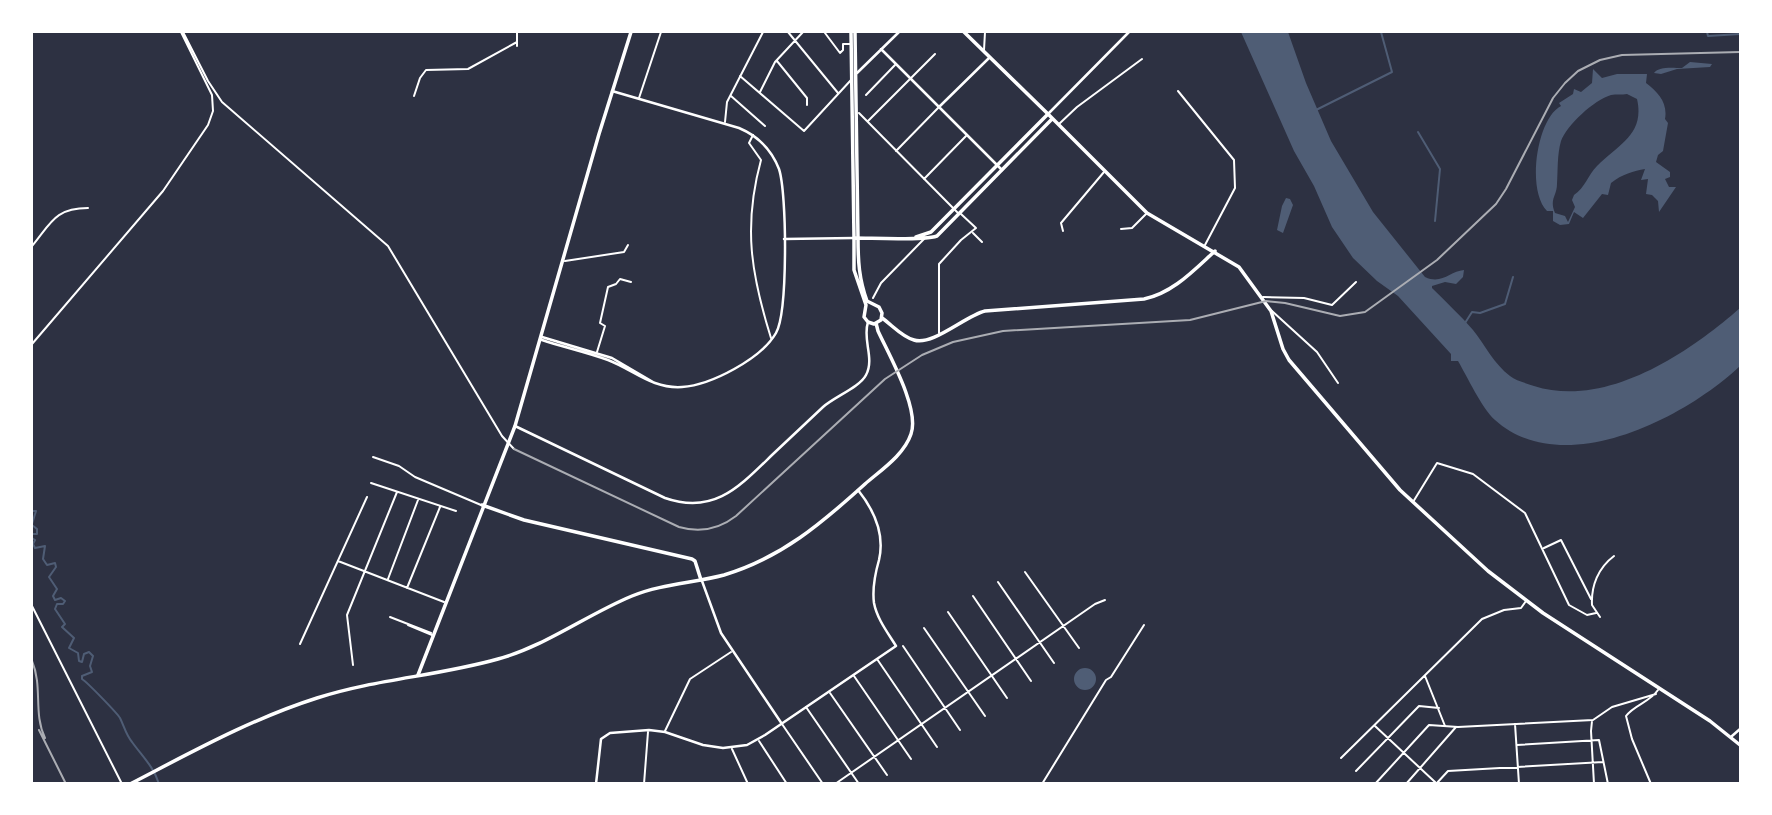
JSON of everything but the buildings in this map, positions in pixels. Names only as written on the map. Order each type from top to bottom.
[{"type":"main road","points":[[418,674],[515,426],[631,32]]},
{"type":"main road","points":[[853,32],[851,80],[855,238],[860,278],[867,301],[880,308],[882,318],[914,340],[925,341],[969,316],[991,310],[1138,301],[1156,297],[1172,288],[1215,251]]},
{"type":"main road","points":[[853,32],[856,110],[854,270],[865,302],[864,317],[869,323],[876,323],[882,318]]},
{"type":"main road","points":[[964,32],[1147,213],[1239,267],[1271,311],[1289,360],[1412,503],[1526,601],[1732,736],[1741,745]]},
{"type":"main road","points":[[916,237],[928,234],[1048,114]]},
{"type":"main road","points":[[855,238],[937,236],[1052,119]]},
{"type":"main road","points":[[865,311],[872,305]]},
{"type":"main road","points":[[130,783],[241,727],[297,705],[365,684],[502,658],[558,635],[636,595],[741,569],[777,553],[807,535],[898,453],[911,436],[912,409],[876,323]]},
{"type":"main road","points":[[482,505],[520,519],[693,559],[701,580]]},
{"type":"street","points":[[32,344],[163,191],[210,120],[212,95],[182,32]]},
{"type":"street","points":[[182,32],[210,86],[222,102],[388,246],[508,445],[514,449]]},
{"type":"street","points":[[517,32],[517,46]]},
{"type":"street","points":[[639,99],[661,32]]},
{"type":"street","points":[[725,123],[724,113],[730,95],[763,32]]},
{"type":"street","points":[[788,32],[839,94]]},
{"type":"street","points":[[759,93],[777,61],[803,32]]},
{"type":"street","points":[[740,76],[804,131],[855,74],[899,32]]},
{"type":"street","points":[[984,51],[985,32]]},
{"type":"street","points":[[1048,114],[1129,32]]},
{"type":"street","points":[[825,33],[844,57]]},
{"type":"street","points":[[414,96],[426,70],[468,69],[509,49],[517,42]]},
{"type":"street","points":[[840,52],[843,50],[842,44],[851,44]]},
{"type":"street","points":[[881,49],[1002,170]]},
{"type":"street","points":[[867,121],[935,54]]},
{"type":"street","points":[[895,152],[990,57]]},
{"type":"street","points":[[1058,125],[1077,107],[1142,59]]},
{"type":"street","points":[[777,61],[807,98],[807,105]]},
{"type":"street","points":[[866,95],[896,64]]},
{"type":"street","points":[[542,338],[617,361],[662,386],[684,387],[704,382],[753,358],[772,339],[779,326],[784,303],[784,192],[780,172],[770,152],[753,135],[725,123],[612,91]]},
{"type":"street","points":[[1178,91],[1234,160],[1235,188],[1205,246]]},
{"type":"street","points":[[730,95],[765,126]]},
{"type":"street","points":[[856,110],[923,180],[976,228],[939,264],[939,334]]},
{"type":"street","points":[[753,135],[749,143],[761,160],[751,209],[754,268],[772,339]]},
{"type":"street","points":[[923,180],[967,135]]},
{"type":"street","points":[[1063,231],[1061,223],[1104,171]]},
{"type":"street","points":[[32,246],[62,212],[73,208],[88,208]]},
{"type":"street","points":[[1121,229],[1132,228],[1147,213]]},
{"type":"street","points":[[972,232],[982,242]]},
{"type":"street","points":[[784,239],[855,238]]},
{"type":"street","points":[[873,299],[881,283],[925,238]]},
{"type":"street","points":[[564,261],[624,252],[628,246]]},
{"type":"street","points":[[596,355],[605,326],[600,323],[608,286],[616,284],[621,278],[631,282]]},
{"type":"street","points":[[1262,297],[1304,298],[1332,305],[1356,282]]},
{"type":"street","points":[[1271,311],[1317,352],[1338,383]]},
{"type":"street","points":[[515,426],[669,500],[691,504],[714,500],[739,486],[829,402],[864,378],[869,360],[866,332],[869,323]]},
{"type":"street","points":[[373,457],[399,466],[405,472],[482,505]]},
{"type":"street","points":[[1412,503],[1436,463],[1475,476],[1524,512],[1569,605],[1586,615],[1596,612]]},
{"type":"street","points":[[372,483],[456,511]]},
{"type":"street","points":[[596,783],[601,739],[610,733],[649,730],[665,732],[708,747],[732,748],[747,745],[783,726],[897,646],[876,611],[873,583],[880,554],[880,529],[858,490]]},
{"type":"street","points":[[353,665],[347,615],[397,492]]},
{"type":"street","points":[[300,644],[367,497]]},
{"type":"street","points":[[387,580],[419,499]]},
{"type":"street","points":[[407,588],[440,506]]},
{"type":"street","points":[[1543,548],[1561,540],[1591,599]]},
{"type":"street","points":[[1600,617],[1591,605],[1591,599],[1600,571],[1614,556]]},
{"type":"street","points":[[338,561],[444,603]]},
{"type":"street","points":[[1025,572],[1079,648]]},
{"type":"street","points":[[701,580],[718,625],[732,651],[823,783]]},
{"type":"street","points":[[998,582],[1054,663]]},
{"type":"street","points":[[973,596],[1031,681]]},
{"type":"street","points":[[835,783],[1105,600]]},
{"type":"street","points":[[1341,758],[1483,618],[1504,610],[1521,608],[1526,601]]},
{"type":"street","points":[[32,606],[122,783]]},
{"type":"street","points":[[948,612],[1007,698]]},
{"type":"street","points":[[390,617],[432,634]]},
{"type":"street","points":[[1042,783],[1144,625]]},
{"type":"street","points":[[924,628],[985,716]]},
{"type":"street","points":[[903,646],[960,730]]},
{"type":"street","points":[[665,732],[690,679],[732,651]]},
{"type":"street","points":[[879,661],[937,747]]},
{"type":"street","points":[[1424,675],[1446,727]]},
{"type":"street","points":[[855,677],[911,759]]},
{"type":"street","points":[[1651,783],[1632,739],[1626,716],[1629,711],[1656,694],[1659,688]]},
{"type":"street","points":[[831,694],[887,775]]},
{"type":"street","points":[[1375,783],[1429,725],[1456,727],[1592,720],[1612,707],[1656,694]]},
{"type":"street","points":[[1356,771],[1419,706],[1438,708]]},
{"type":"street","points":[[808,709],[859,783]]},
{"type":"street","points":[[1592,720],[1594,783]]},
{"type":"street","points":[[1515,723],[1519,783]]},
{"type":"street","points":[[1375,725],[1437,783],[1448,771],[1603,762]]},
{"type":"street","points":[[1406,783],[1456,727]]},
{"type":"street","points":[[1732,736],[1741,729]]},
{"type":"street","points":[[644,783],[649,730]]},
{"type":"street","points":[[758,740],[787,783]]},
{"type":"street","points":[[1517,745],[1599,740],[1608,783]]},
{"type":"street","points":[[732,748],[748,783]]},
{"type":"water","points":[[1241,32],[1288,32],[1331,141],[1373,212],[1425,277],[1441,279],[1464,270],[1463,277],[1456,284],[1445,282],[1432,288],[1468,324],[1499,366],[1512,378],[1561,391],[1589,390],[1617,383],[1671,359],[1740,308],[1740,366],[1688,405],[1656,422],[1622,435],[1588,443],[1554,445],[1523,437],[1495,420],[1458,361],[1451,361],[1451,354],[1398,296],[1353,258],[1332,227],[1314,186],[1294,151]]},
{"type":"water","points":[[1690,62],[1712,64],[1710,67],[1654,73],[1663,68],[1682,68]]},
{"type":"water","points":[[1593,69],[1602,78],[1617,74],[1647,74],[1646,83],[1661,98],[1668,123],[1663,151],[1656,162],[1670,172],[1670,177],[1665,179],[1669,187],[1676,187],[1659,212],[1658,201],[1652,195],[1646,194],[1648,179],[1641,180],[1645,169],[1632,172],[1611,183],[1608,195],[1602,194],[1583,218],[1574,212],[1569,224],[1560,225],[1553,221],[1553,211],[1547,211],[1537,187],[1540,139],[1553,113],[1561,106],[1559,103],[1573,94],[1574,89],[1581,92],[1592,83]],"holes":[[[1627,94],[1637,99],[1638,111],[1634,130],[1597,166],[1574,195],[1572,200],[1575,207],[1568,222],[1565,216],[1555,213],[1553,204],[1557,188],[1559,152],[1564,135],[1582,114],[1604,98]]]},
{"type":"water","points":[[1286,198],[1290,199],[1293,205],[1283,233],[1277,230]]},
{"type":"water","points":[[1085,668],[1093,671],[1096,679],[1093,687],[1085,690],[1077,687],[1074,679],[1077,671]]},
{"type":"waterway","points":[[1316,110],[1392,72],[1381,32]]},
{"type":"waterway","points":[[1707,32],[1708,36],[1740,34]]},
{"type":"waterway","points":[[1418,132],[1440,169],[1435,221]]},
{"type":"waterway","points":[[1465,323],[1472,312],[1480,313],[1505,304],[1513,277]]},
{"type":"waterway","points":[[32,511],[36,511],[32,524]]},
{"type":"waterway","points":[[32,525],[37,529],[37,534],[32,534]]},
{"type":"waterway","points":[[32,538],[35,540],[35,548],[45,546],[43,559],[47,565],[55,563],[56,567],[49,577],[57,589],[53,596],[55,600],[61,598],[65,601],[63,604],[57,604],[55,609],[65,624],[62,627],[74,638],[69,648],[78,653],[79,661],[82,662],[84,654],[89,652],[93,656],[90,666],[92,672],[82,676],[82,679],[120,718],[128,736],[151,767],[159,784]]},
{"type":"railway","points":[[514,449],[679,527],[694,530],[716,527],[736,516],[885,379],[922,355],[953,342],[1003,331],[1190,320],[1266,301],[1340,316],[1365,312],[1437,260],[1496,204],[1553,98],[1578,71],[1600,60],[1622,55],[1740,52]]},
{"type":"railway","points":[[32,661],[37,680],[39,719],[45,738]]},
{"type":"railway","points":[[39,730],[66,784]]}]
